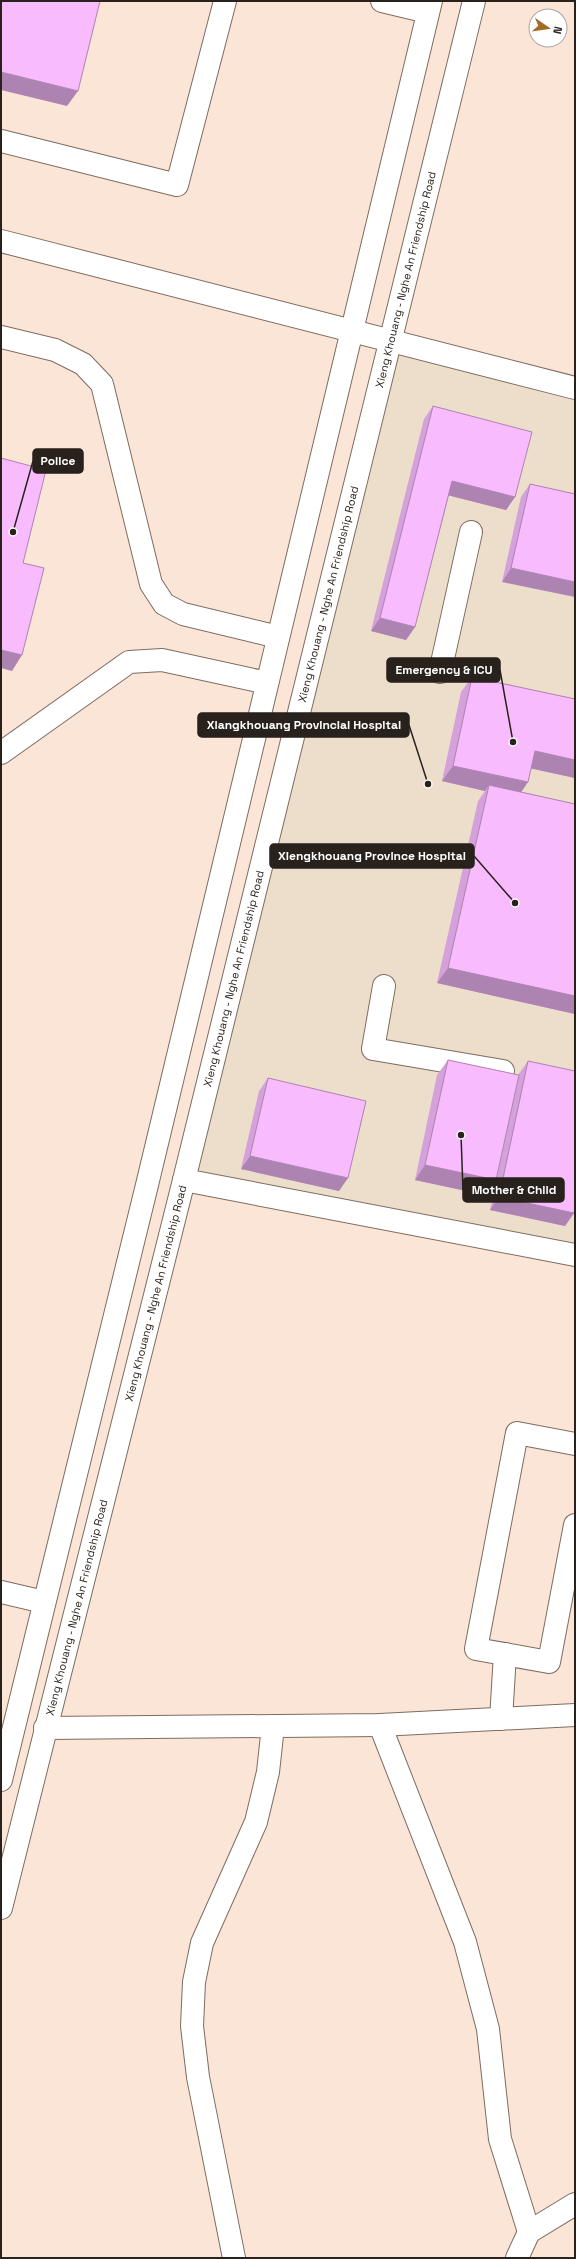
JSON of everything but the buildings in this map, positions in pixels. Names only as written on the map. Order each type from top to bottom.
[{"type":"street","points":[[1,141],[177,185],[225,1]]},
{"type":"street","points":[[1,1780],[147,1185],[429,7],[382,1]]},
{"type":"street","name":"Xieng Khouang - Nghe An Friendship Road","points":[[1,1908],[45,1728],[184,1180],[474,1]]},
{"type":"street","points":[[1,241],[350,332],[575,388]]},
{"type":"street","points":[[1,337],[55,350],[83,364],[102,384],[151,584],[164,604],[182,614],[278,637]]},
{"type":"street","points":[[440,672],[471,532]]},
{"type":"street","points":[[1,753],[130,662],[162,660],[267,683]]},
{"type":"street","points":[[384,986],[373,1049],[503,1071]]},
{"type":"street","points":[[184,1180],[575,1255]]},
{"type":"street","points":[[575,1444],[517,1433],[476,1649],[549,1662],[575,1525]]},
{"type":"street","points":[[1,1592],[44,1602]]},
{"type":"street","points":[[501,1719],[505,1654]]},
{"type":"street","points":[[45,1728],[380,1725],[575,1715]]},
{"type":"street","points":[[380,1725],[465,1942],[488,2029],[500,2139],[529,2232]]},
{"type":"street","points":[[234,2258],[198,2077],[192,2026],[194,1982],[202,1943],[256,1822],[268,1772],[273,1726]]},
{"type":"street","points":[[517,2258],[529,2232],[575,2204]]},
{"type":"shaded area","points":[[391,341],[575,388],[575,1255],[184,1180]]},
{"type":"place","name":"Police","points":[[13,532]]},
{"type":"place","name":"Emergency & ICU","points":[[513,742]]},
{"type":"place","name":"Xiangkhouang Provincial Hospital","points":[[428,784]]},
{"type":"place","name":"Xiengkhouang Province Hospital","points":[[515,903]]},
{"type":"place","name":"Mother & Child","points":[[461,1135]]}]
